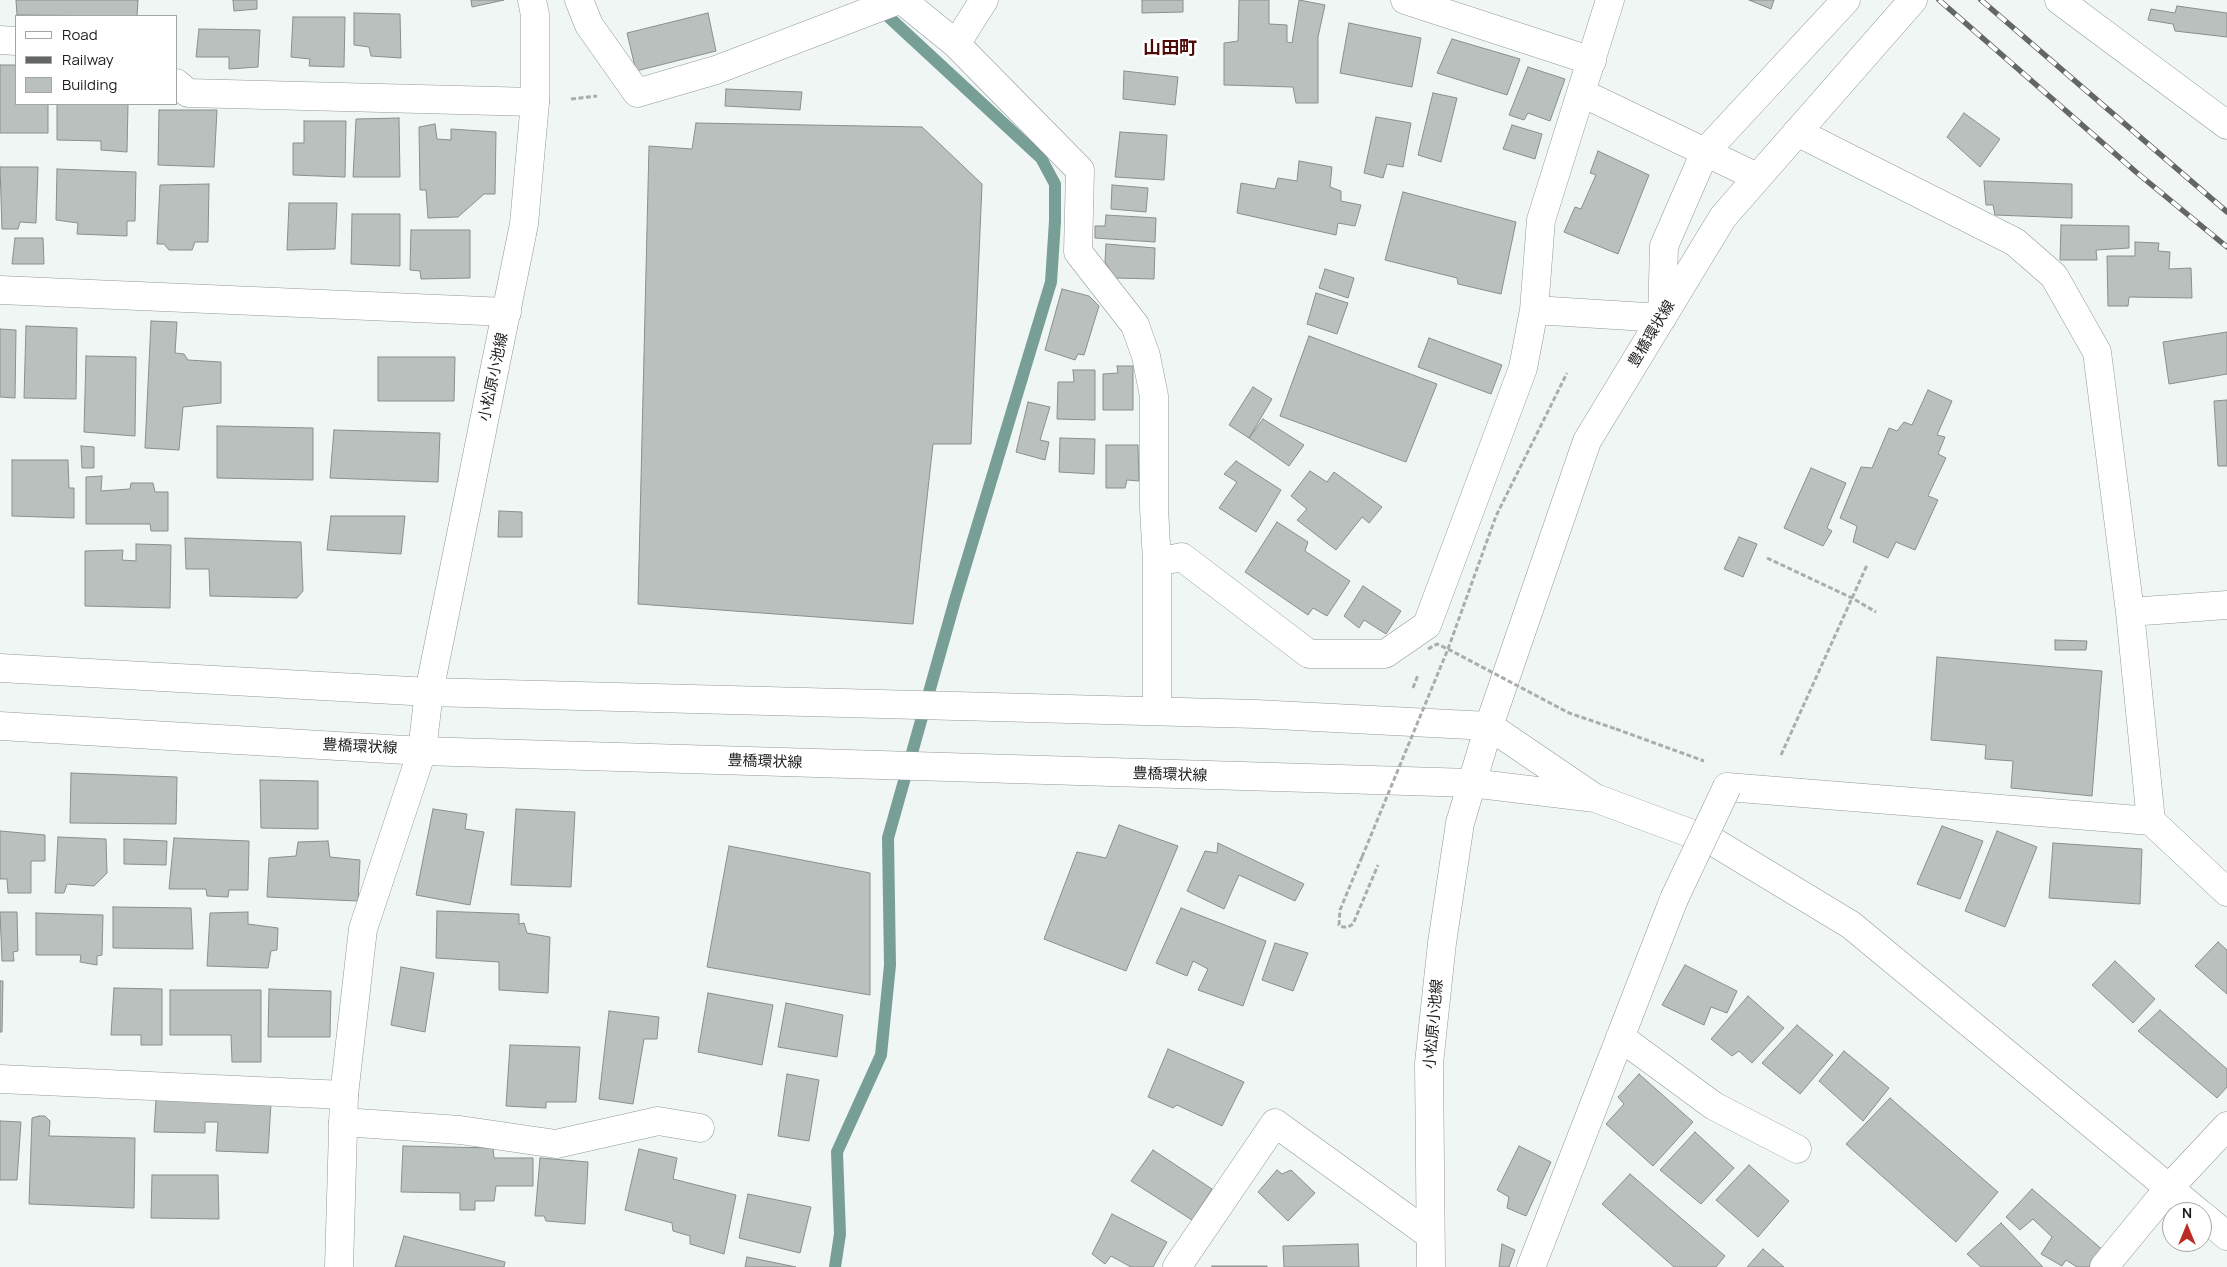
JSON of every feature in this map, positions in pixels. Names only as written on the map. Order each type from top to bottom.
[{"type":"street","name":"小松原小池線","points":[[339,1267],[344,1095],[363,929],[422,751],[430,692],[524,224],[534,102],[534,15],[532,0]]},
{"type":"street","points":[[580,0],[590,25],[637,93],[716,70],[898,1],[956,44],[1080,170],[1078,252],[1135,325],[1146,356],[1154,396],[1157,712]]},
{"type":"street","points":[[956,44],[984,0]]},
{"type":"street","points":[[1405,0],[1592,61]]},
{"type":"street","points":[[1157,562],[1182,557],[1309,654],[1385,654],[1427,625],[1523,368],[1534,310],[1541,220],[1610,0]]},
{"type":"street","points":[[1534,310],[1662,318],[1664,246],[1705,152],[1846,0]]},
{"type":"street","name":"豊橋環状線","points":[[0,726],[422,751],[1471,783],[1488,726],[1588,441],[1723,216],[1913,0]]},
{"type":"street","points":[[2058,0],[2227,125]]},
{"type":"street","points":[[0,40],[15,41]]},
{"type":"street","points":[[178,84],[188,93],[534,102]]},
{"type":"street","points":[[1582,93],[1757,176]]},
{"type":"street","points":[[1797,132],[2015,242],[2054,276],[2097,352],[2130,612],[2150,821]]},
{"type":"street","points":[[0,290],[507,312]]},
{"type":"street","points":[[2130,612],[2227,605]]},
{"type":"street","points":[[0,668],[430,692],[1256,714],[1488,726],[1595,798]]},
{"type":"street","name":"小松原小池線","points":[[1431,1267],[1429,1063],[1442,943],[1460,823],[1471,783]]},
{"type":"street","points":[[1471,783],[1595,798],[1714,842],[1851,925],[2186,1202]]},
{"type":"street","points":[[1531,1267],[1674,899],[1727,787],[2150,821],[2227,892]]},
{"type":"street","points":[[1620,1037],[1714,1106],[1797,1149]]},
{"type":"street","points":[[0,1079],[344,1095]]},
{"type":"street","points":[[343,1122],[460,1130],[556,1144],[658,1121],[700,1128]]},
{"type":"street","points":[[1177,1267],[1275,1123],[1430,1235]]},
{"type":"street","points":[[2104,1267],[2169,1188],[2227,1126]]},
{"type":"street","points":[[2212,1223],[2227,1236]]},
{"type":"path","points":[[534,102],[637,93]]},
{"type":"path","points":[[1378,865],[1353,924],[1348,927],[1340,925],[1340,910],[1448,649],[1496,516],[1567,373]]},
{"type":"path","points":[[1767,558],[1852,598],[1876,612]]},
{"type":"path","points":[[1765,790],[1867,565]]},
{"type":"path","points":[[1428,649],[1437,644],[1569,714],[1716,765],[1727,787]]},
{"type":"building","points":[[16,0],[138,0],[137,15],[17,15]]},
{"type":"building","points":[[233,0],[257,0],[257,9],[234,11]]},
{"type":"building","points":[[471,0],[504,0],[472,7]]},
{"type":"building","points":[[1142,0],[1183,0],[1183,12],[1142,13]]},
{"type":"building","points":[[1239,0],[1269,0],[1269,24],[1287,25],[1287,42],[1292,43],[1299,0],[1325,5],[1318,37],[1318,103],[1296,103],[1293,87],[1224,85],[1224,43],[1238,41]]},
{"type":"building","points":[[1749,0],[1774,0],[1771,9]]},
{"type":"building","points":[[2177,6],[2227,13],[2227,37],[2175,31],[2173,24],[2148,20],[2151,9],[2175,13]]},
{"type":"building","points":[[354,13],[400,14],[401,58],[371,56],[369,47],[354,45]]},
{"type":"building","points":[[708,13],[716,51],[636,71],[627,33]]},
{"type":"building","points":[[293,17],[345,17],[344,67],[309,66],[310,59],[291,57]]},
{"type":"building","points":[[1349,23],[1421,38],[1412,87],[1340,73]]},
{"type":"building","points":[[199,29],[260,30],[258,67],[229,69],[229,57],[196,57]]},
{"type":"building","points":[[1452,39],[1520,59],[1507,95],[1437,73]]},
{"type":"building","points":[[0,65],[15,65],[15,105],[48,105],[48,133],[0,133]]},
{"type":"building","points":[[1528,67],[1565,79],[1550,121],[1528,113],[1524,120],[1509,115]]},
{"type":"building","points":[[1124,71],[1178,77],[1175,105],[1123,99]]},
{"type":"building","points":[[726,89],[802,92],[800,110],[725,106]]},
{"type":"building","points":[[1433,93],[1457,98],[1441,162],[1418,155]]},
{"type":"building","points":[[57,105],[128,105],[127,152],[101,150],[101,141],[57,140]]},
{"type":"building","points":[[159,110],[217,110],[214,167],[158,165]]},
{"type":"building","points":[[1964,113],[2000,139],[1980,167],[1947,137]]},
{"type":"building","points":[[1376,117],[1411,123],[1403,167],[1387,164],[1383,178],[1364,173]]},
{"type":"building","points":[[399,118],[400,177],[353,177],[356,119]]},
{"type":"building","points":[[304,121],[346,121],[345,177],[293,175],[293,143],[304,143]]},
{"type":"building","points":[[696,123],[922,127],[982,184],[971,444],[933,444],[913,624],[638,604],[649,146],[692,149]]},
{"type":"building","points":[[435,124],[437,139],[451,140],[451,129],[496,132],[495,194],[484,194],[458,217],[428,218],[426,190],[420,190],[419,127]]},
{"type":"building","points":[[1512,125],[1542,134],[1535,159],[1503,149]]},
{"type":"building","points":[[1120,132],[1167,135],[1164,180],[1115,177]]},
{"type":"building","points":[[1598,151],[1649,175],[1618,254],[1564,232],[1575,207],[1581,209],[1596,175],[1590,173]]},
{"type":"building","points":[[1299,161],[1332,167],[1330,187],[1341,191],[1341,201],[1361,205],[1355,226],[1338,223],[1336,235],[1237,213],[1241,183],[1275,189],[1278,178],[1297,181]]},
{"type":"building","points":[[0,167],[38,167],[36,223],[20,222],[18,229],[2,229]]},
{"type":"building","points":[[57,169],[136,172],[135,221],[127,221],[127,236],[77,234],[78,223],[56,220]]},
{"type":"building","points":[[1984,181],[2072,184],[2072,218],[1995,215],[1993,205],[1986,205]]},
{"type":"building","points":[[209,184],[208,242],[195,242],[192,250],[169,250],[164,244],[157,244],[160,185]]},
{"type":"building","points":[[1112,185],[1148,188],[1146,212],[1111,209]]},
{"type":"building","points":[[1403,192],[1516,222],[1501,294],[1458,284],[1457,278],[1385,260]]},
{"type":"building","points":[[289,203],[337,203],[335,249],[287,250]]},
{"type":"building","points":[[352,214],[400,214],[400,266],[351,264]]},
{"type":"building","points":[[1106,215],[1156,218],[1155,242],[1095,238],[1095,226],[1105,226]]},
{"type":"building","points":[[2061,225],[2129,226],[2129,248],[2096,250],[2097,260],[2060,260]]},
{"type":"building","points":[[411,230],[470,230],[470,278],[421,279],[420,271],[410,270]]},
{"type":"building","points":[[15,238],[43,238],[44,264],[12,264]]},
{"type":"building","points":[[2135,242],[2159,243],[2158,251],[2170,252],[2169,269],[2191,268],[2192,298],[2129,297],[2128,306],[2108,306],[2107,256],[2135,256]]},
{"type":"building","points":[[1106,244],[1155,248],[1154,279],[1115,278],[1105,262]]},
{"type":"building","points":[[1325,269],[1354,278],[1348,298],[1319,288]]},
{"type":"building","points":[[1062,289],[1089,296],[1099,306],[1084,355],[1078,354],[1075,360],[1045,350]]},
{"type":"building","points":[[1316,293],[1348,303],[1337,334],[1307,324]]},
{"type":"building","points":[[151,321],[177,322],[175,353],[184,354],[188,360],[221,362],[221,403],[183,407],[179,450],[145,448]]},
{"type":"building","points":[[26,326],[77,328],[76,399],[24,398]]},
{"type":"building","points":[[0,329],[16,330],[15,398],[0,397]]},
{"type":"building","points":[[2227,332],[2227,374],[2169,384],[2163,342]]},
{"type":"building","points":[[1309,336],[1437,384],[1406,462],[1280,416]]},
{"type":"building","points":[[1429,338],[1502,365],[1491,394],[1418,367]]},
{"type":"building","points":[[86,356],[136,357],[135,436],[84,432]]},
{"type":"building","points":[[378,357],[455,357],[454,401],[378,401]]},
{"type":"building","points":[[1117,366],[1133,366],[1133,410],[1103,410],[1103,374],[1118,373]]},
{"type":"building","points":[[1073,370],[1095,370],[1095,420],[1057,419],[1058,382],[1074,382]]},
{"type":"building","points":[[1253,387],[1272,399],[1249,438],[1229,425]]},
{"type":"building","points":[[1928,390],[1952,401],[1937,435],[1945,437],[1938,454],[1946,458],[1928,496],[1938,500],[1915,550],[1896,542],[1888,558],[1853,542],[1857,526],[1840,518],[1861,467],[1872,468],[1889,428],[1897,431],[1904,422],[1912,425]]},
{"type":"building","points":[[2227,400],[2227,466],[2218,466],[2214,401]]},
{"type":"building","points":[[1028,402],[1050,407],[1040,440],[1049,442],[1045,460],[1016,452]]},
{"type":"building","points":[[1263,419],[1304,445],[1289,466],[1249,438]]},
{"type":"building","points":[[217,426],[313,428],[313,480],[217,478]]},
{"type":"building","points":[[334,430],[440,433],[438,482],[330,478]]},
{"type":"building","points":[[1060,438],[1095,439],[1094,474],[1059,472]]},
{"type":"building","points":[[1106,445],[1138,445],[1139,481],[1127,480],[1125,488],[1106,488]]},
{"type":"building","points":[[81,446],[94,447],[94,468],[82,468]]},
{"type":"building","points":[[12,460],[68,460],[69,488],[74,488],[74,518],[12,516]]},
{"type":"building","points":[[1236,461],[1281,490],[1256,532],[1219,508],[1237,482],[1224,474]]},
{"type":"building","points":[[1811,468],[1846,483],[1827,528],[1832,531],[1823,546],[1784,528]]},
{"type":"building","points":[[1310,471],[1327,482],[1334,472],[1382,507],[1369,523],[1362,517],[1336,550],[1297,520],[1307,509],[1291,496]]},
{"type":"building","points":[[102,476],[101,491],[130,489],[131,483],[153,483],[155,492],[168,492],[168,531],[151,531],[150,524],[86,524],[86,477]]},
{"type":"building","points":[[499,511],[522,512],[522,537],[498,537]]},
{"type":"building","points":[[331,516],[405,516],[401,554],[327,550]]},
{"type":"building","points":[[1277,522],[1308,542],[1305,551],[1350,581],[1327,616],[1313,608],[1308,615],[1245,572]]},
{"type":"building","points":[[1739,537],[1757,544],[1743,577],[1724,569]]},
{"type":"building","points":[[185,538],[301,542],[303,591],[297,598],[210,596],[209,569],[186,569]]},
{"type":"building","points":[[136,544],[171,545],[170,608],[85,606],[85,551],[123,550],[122,560],[136,561]]},
{"type":"building","points":[[1363,586],[1401,611],[1386,634],[1364,620],[1359,628],[1344,616]]},
{"type":"building","points":[[2055,640],[2087,641],[2086,650],[2055,650]]},
{"type":"building","points":[[1937,657],[2102,671],[2092,796],[2011,788],[2013,761],[1985,759],[1986,745],[1931,740]]},
{"type":"building","points":[[71,773],[177,777],[176,824],[70,823]]},
{"type":"building","points":[[260,780],[318,781],[318,829],[261,828]]},
{"type":"building","points":[[433,809],[467,814],[465,829],[484,832],[470,905],[416,895]]},
{"type":"building","points":[[516,809],[575,812],[571,887],[511,885]]},
{"type":"building","points":[[1119,825],[1178,846],[1126,971],[1044,939],[1077,852],[1106,858]]},
{"type":"building","points":[[1942,826],[1983,841],[1960,899],[1917,884]]},
{"type":"building","points":[[0,831],[45,835],[45,861],[31,861],[31,893],[8,893],[7,879],[0,879]]},
{"type":"building","points":[[1997,831],[2037,847],[2005,927],[1965,911]]},
{"type":"building","points":[[58,837],[106,839],[107,873],[94,886],[67,884],[64,893],[55,893]]},
{"type":"building","points":[[174,838],[249,841],[248,890],[229,890],[228,897],[207,896],[206,889],[169,889]]},
{"type":"building","points":[[124,839],[167,841],[166,865],[124,864]]},
{"type":"building","points":[[328,841],[330,857],[360,860],[358,901],[267,897],[269,858],[296,856],[298,842]]},
{"type":"building","points":[[1218,843],[1304,884],[1295,901],[1239,875],[1224,909],[1187,891],[1205,851],[1217,853]]},
{"type":"building","points":[[2053,843],[2142,849],[2140,904],[2049,898]]},
{"type":"building","points":[[729,846],[870,873],[870,995],[707,967]]},
{"type":"building","points":[[113,907],[191,908],[193,949],[113,948]]},
{"type":"building","points":[[1181,908],[1266,941],[1243,1006],[1198,990],[1208,969],[1193,961],[1187,976],[1156,963]]},
{"type":"building","points":[[437,911],[519,914],[519,924],[524,923],[527,933],[550,937],[548,993],[499,990],[499,962],[436,958]]},
{"type":"building","points":[[0,912],[17,912],[18,951],[13,952],[14,961],[2,961]]},
{"type":"building","points":[[248,912],[248,924],[278,928],[277,950],[271,951],[268,968],[207,966],[210,913]]},
{"type":"building","points":[[36,913],[103,915],[102,955],[97,956],[97,965],[80,962],[81,955],[36,955]]},
{"type":"building","points":[[2218,942],[2227,950],[2227,994],[2195,966]]},
{"type":"building","points":[[1275,943],[1308,953],[1293,991],[1262,980]]},
{"type":"building","points":[[2115,961],[2155,999],[2133,1023],[2092,985]]},
{"type":"building","points":[[1685,965],[1737,991],[1727,1013],[1711,1007],[1704,1025],[1662,1005]]},
{"type":"building","points":[[401,967],[434,973],[425,1032],[391,1025]]},
{"type":"building","points":[[0,981],[3,981],[2,1032],[0,1032]]},
{"type":"building","points":[[114,988],[162,989],[162,1045],[141,1045],[141,1035],[111,1035]]},
{"type":"building","points":[[269,989],[331,991],[330,1037],[268,1037]]},
{"type":"building","points":[[170,990],[261,990],[261,1062],[232,1062],[231,1035],[170,1035]]},
{"type":"building","points":[[708,993],[773,1005],[762,1065],[698,1052]]},
{"type":"building","points":[[1748,996],[1784,1028],[1752,1063],[1739,1051],[1732,1056],[1711,1039]]},
{"type":"building","points":[[786,1003],[843,1015],[837,1057],[778,1047]]},
{"type":"building","points":[[2160,1010],[2227,1069],[2227,1087],[2217,1098],[2138,1031]]},
{"type":"building","points":[[609,1011],[659,1017],[657,1039],[644,1039],[633,1104],[599,1099]]},
{"type":"building","points":[[1797,1025],[1833,1055],[1800,1094],[1762,1063]]},
{"type":"building","points":[[510,1045],[580,1047],[576,1102],[546,1102],[546,1108],[506,1106]]},
{"type":"building","points":[[1168,1049],[1244,1082],[1222,1126],[1177,1105],[1173,1108],[1148,1097]]},
{"type":"building","points":[[1844,1051],[1889,1088],[1863,1121],[1819,1081]]},
{"type":"building","points":[[787,1074],[819,1080],[809,1141],[778,1136]]},
{"type":"building","points":[[1639,1074],[1693,1122],[1653,1166],[1606,1124],[1624,1104],[1618,1097]]},
{"type":"building","points":[[1890,1098],[1998,1192],[1956,1242],[1846,1144]]},
{"type":"building","points":[[156,1099],[271,1103],[268,1153],[216,1151],[218,1122],[205,1122],[205,1133],[154,1132]]},
{"type":"building","points":[[45,1116],[50,1121],[49,1136],[135,1138],[134,1208],[29,1204],[32,1118]]},
{"type":"building","points":[[0,1121],[21,1122],[17,1180],[0,1180]]},
{"type":"building","points":[[1695,1132],[1734,1168],[1701,1204],[1660,1170]]},
{"type":"building","points":[[403,1146],[493,1148],[494,1158],[533,1158],[533,1186],[496,1186],[494,1201],[475,1201],[475,1210],[460,1210],[460,1193],[401,1192]]},
{"type":"building","points":[[1519,1146],[1551,1162],[1526,1216],[1507,1208],[1509,1197],[1497,1190]]},
{"type":"building","points":[[639,1149],[677,1158],[673,1179],[736,1195],[724,1254],[690,1244],[690,1236],[673,1231],[672,1223],[625,1210]]},
{"type":"building","points":[[1153,1150],[1212,1189],[1192,1220],[1131,1181]]},
{"type":"building","points":[[540,1158],[588,1162],[585,1224],[546,1221],[544,1216],[535,1216]]},
{"type":"building","points":[[1749,1165],[1789,1201],[1758,1237],[1716,1200]]},
{"type":"building","points":[[1277,1170],[1282,1174],[1291,1170],[1315,1193],[1288,1221],[1258,1192]]},
{"type":"building","points":[[1630,1174],[1725,1256],[1716,1267],[1674,1267],[1602,1204]]},
{"type":"building","points":[[152,1175],[218,1175],[219,1219],[151,1218]]},
{"type":"building","points":[[2032,1189],[2104,1251],[2089,1267],[2077,1267],[2066,1260],[2062,1266],[2041,1254],[2052,1237],[2033,1219],[2020,1230],[2006,1217]]},
{"type":"building","points":[[748,1194],[811,1207],[800,1253],[739,1238]]},
{"type":"building","points":[[1112,1214],[1167,1242],[1153,1267],[1131,1267],[1111,1256],[1105,1264],[1092,1254]]},
{"type":"building","points":[[2001,1223],[2043,1267],[1981,1267],[1967,1254]]},
{"type":"building","points":[[404,1236],[505,1262],[504,1267],[395,1267]]},
{"type":"building","points":[[1358,1244],[1359,1267],[1284,1267],[1283,1246]]},
{"type":"building","points":[[1502,1244],[1515,1250],[1509,1267],[1499,1267]]},
{"type":"building","points":[[1763,1249],[1784,1267],[1747,1267]]},
{"type":"building","points":[[747,1257],[796,1267],[745,1267]]},
{"type":"building","points":[[1267,1266],[1267,1267],[1212,1267]]},
{"type":"waterway","points":[[835,1267],[840,1234],[837,1152],[881,1055],[890,965],[888,838],[955,600],[1051,282],[1055,221],[1055,184],[1041,158],[879,8]]},
{"type":"railway","points":[[1939,0],[2136,172],[2227,247]]},
{"type":"railway","points":[[1981,0],[2227,212]]},
{"type":"district","name":"山田町","points":[[1170,49]]}]
